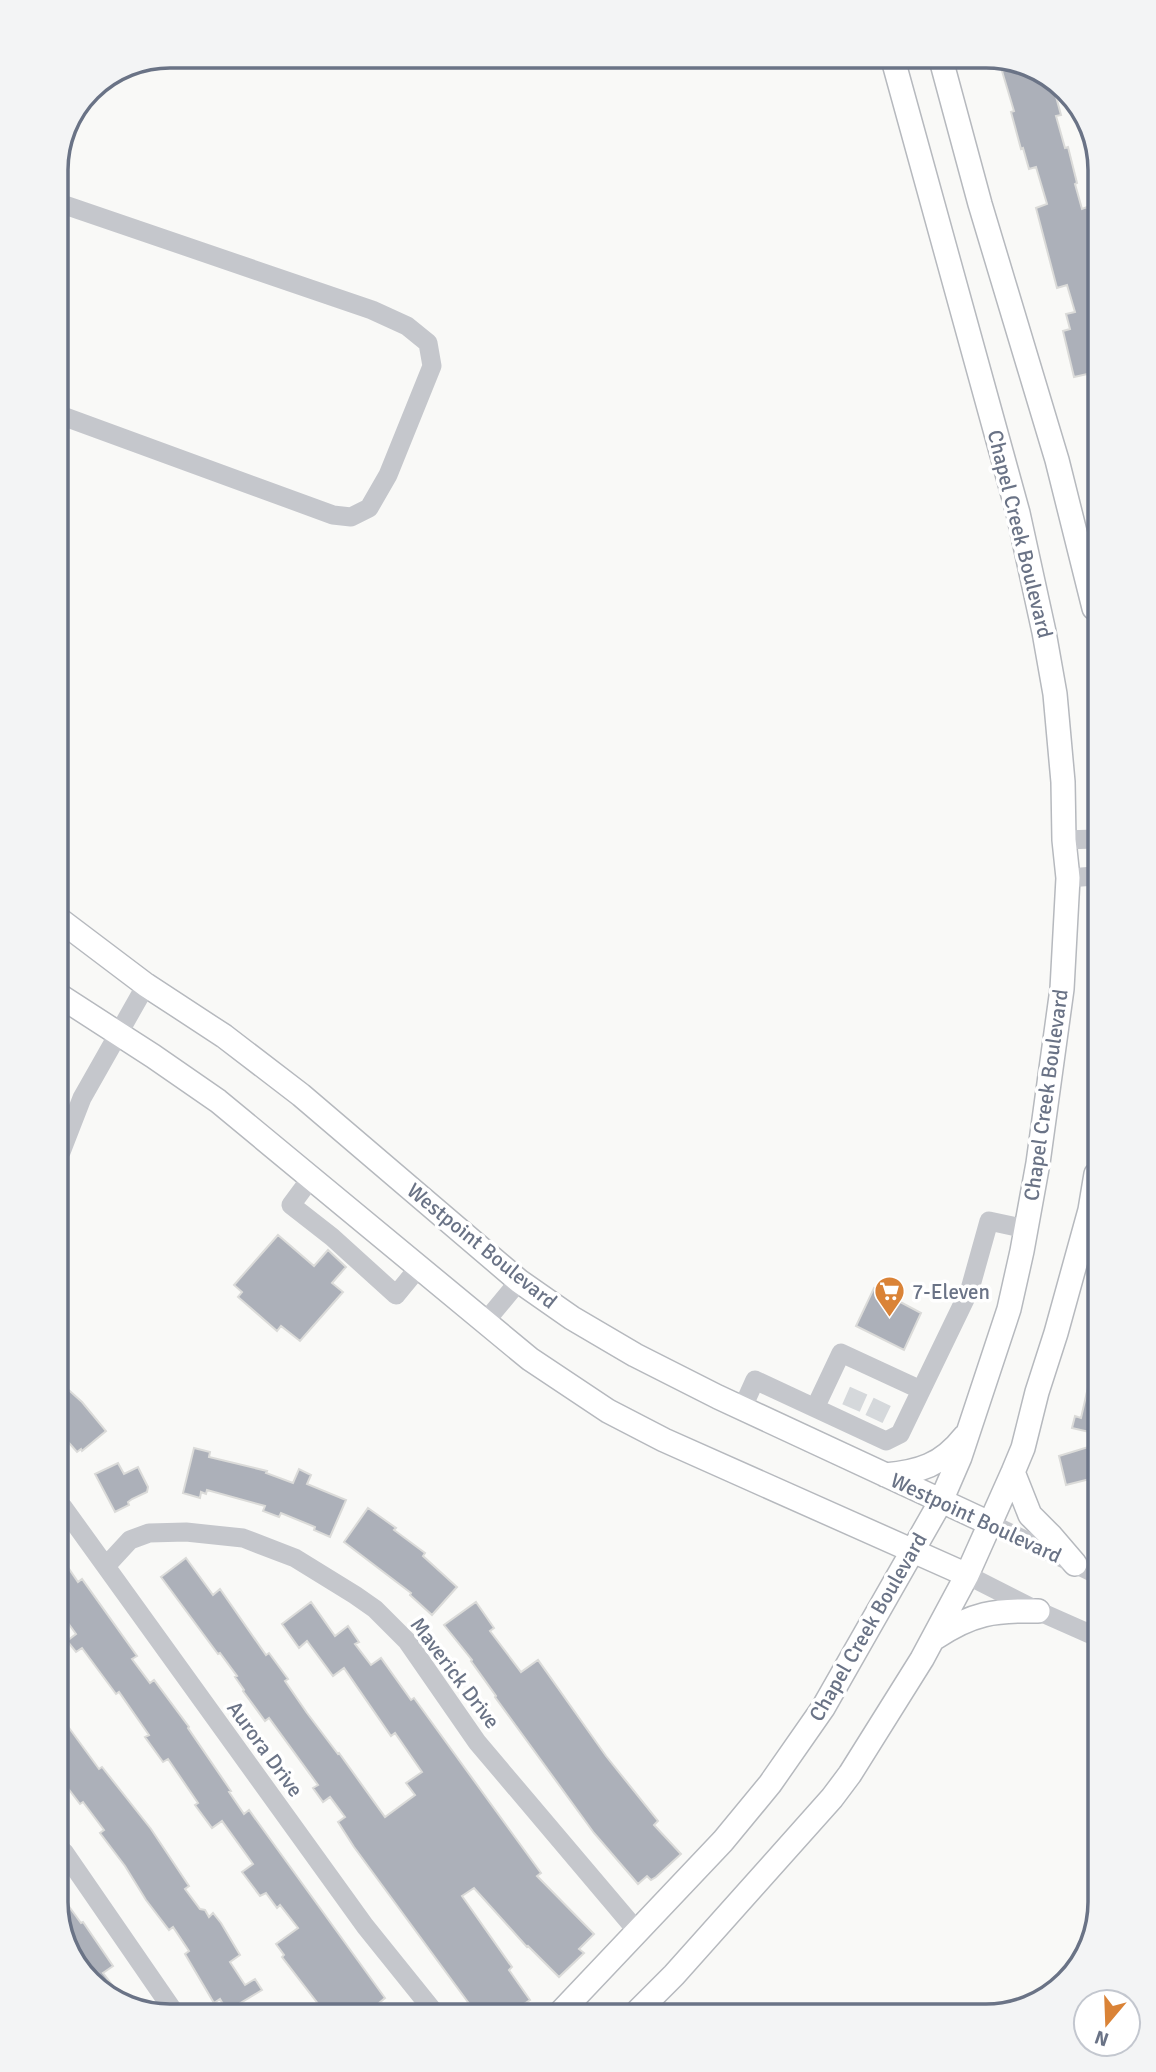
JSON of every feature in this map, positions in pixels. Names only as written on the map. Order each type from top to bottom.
[{"type":"main road","name":"Chapel Creek Boulevard","points":[[569,2004],[723,1841],[770,1784],[822,1708],[941,1502],[960,1457],[1009,1309],[1038,1163],[1062,989],[1068,878],[1055,694],[1018,513],[895,68]]},
{"type":"main road","points":[[943,68],[980,205],[1057,460],[1088,584]]},
{"type":"main road","name":"Westpoint Boulevard","points":[[68,926],[146,985],[224,1036],[301,1095],[519,1281],[572,1318],[635,1355],[742,1409],[989,1523]]},
{"type":"main road","points":[[68,1001],[218,1101],[530,1359],[608,1410],[664,1440],[967,1575]]},
{"type":"main road","points":[[645,2004],[832,1798],[850,1774],[933,1640],[967,1575],[1023,1448],[1088,1217]]},
{"type":"main road","points":[[885,1475],[910,1473],[933,1464],[954,1450],[968,1432]]},
{"type":"main road","points":[[1013,1472],[1030,1515],[1075,1564]]},
{"type":"main road","points":[[933,1640],[955,1624],[983,1614],[1038,1611]]},
{"type":"street","points":[[68,206],[372,310],[407,326],[428,343],[432,366],[388,475],[369,508],[351,517],[333,515],[68,418]]},
{"type":"street","points":[[1064,840],[1088,839]]},
{"type":"street","points":[[1068,878],[1088,877]]},
{"type":"street","points":[[68,1135],[82,1098],[146,985]]},
{"type":"street","points":[[311,1178],[291,1205],[332,1237],[396,1295],[419,1267]]},
{"type":"street","points":[[742,1409],[755,1380],[815,1408],[847,1415],[871,1426],[886,1441],[900,1434],[970,1289],[989,1221],[1026,1229]]},
{"type":"street","points":[[485,1322],[519,1281]]},
{"type":"street","points":[[815,1408],[841,1353],[866,1374],[890,1386],[921,1390]]},
{"type":"street","name":"Aurora Drive","points":[[68,1514],[365,1926],[428,2004]]},
{"type":"street","name":"Westpoint Boulevard","points":[[989,1523],[1088,1570]]},
{"type":"street","name":"Maverick Drive","points":[[106,1566],[130,1540],[149,1533],[160,1531],[243,1538],[295,1558],[355,1595],[375,1609],[407,1641],[477,1742],[637,1931]]},
{"type":"street","points":[[967,1575],[1088,1633]]},
{"type":"street","points":[[68,1858],[169,2004]]},
{"type":"building","points":[[1002,71],[1019,74],[1037,82],[1056,96],[1061,115],[1056,116],[1065,148],[1068,147],[1082,209],[1087,207],[1088,210],[1088,374],[1074,377],[1063,331],[1070,329],[1066,314],[1075,312],[1067,285],[1057,288],[1036,208],[1047,204],[1036,167],[1029,169],[1023,148],[1021,149],[1011,112],[1014,111]]},
{"type":"building","points":[[278,1235],[314,1266],[328,1250],[346,1267],[332,1283],[343,1292],[300,1341],[281,1326],[277,1331],[238,1297],[242,1292],[234,1285]]},
{"type":"building","name":"7-Eleven","points":[[874,1288],[921,1313],[904,1350],[856,1326]]},
{"type":"building","points":[[1088,1387],[1088,1432],[1072,1428],[1075,1416],[1081,1418]]},
{"type":"building","points":[[68,1389],[106,1431],[82,1451],[81,1449],[77,1452],[68,1442]]},
{"type":"building","points":[[1088,1447],[1088,1480],[1066,1485],[1059,1456]]},
{"type":"building","points":[[194,1448],[210,1452],[209,1457],[267,1471],[266,1473],[293,1483],[299,1469],[311,1475],[307,1484],[346,1500],[330,1537],[314,1530],[315,1527],[281,1513],[279,1517],[263,1511],[265,1506],[207,1490],[206,1494],[201,1492],[200,1498],[183,1493]]},
{"type":"building","points":[[118,1463],[124,1474],[138,1467],[148,1487],[147,1492],[115,1512],[95,1474]]},
{"type":"building","points":[[368,1508],[425,1553],[423,1556],[457,1587],[432,1615],[410,1595],[411,1593],[344,1542]]},
{"type":"building","points":[[186,1558],[213,1595],[220,1589],[266,1655],[269,1653],[288,1679],[285,1681],[307,1713],[385,1817],[415,1795],[406,1783],[422,1772],[395,1733],[391,1736],[344,1668],[333,1676],[307,1641],[299,1648],[282,1624],[311,1602],[335,1636],[348,1626],[359,1642],[355,1644],[371,1665],[381,1658],[411,1700],[414,1698],[541,1873],[537,1876],[594,1934],[579,1949],[584,1953],[559,1977],[527,1947],[474,1888],[462,1896],[512,1967],[509,1970],[530,2000],[524,2004],[469,2004],[354,1847],[338,1822],[345,1817],[330,1797],[323,1802],[313,1788],[318,1785],[269,1718],[265,1721],[243,1691],[235,1677],[237,1676],[161,1577]]},
{"type":"building","points":[[68,1567],[78,1582],[82,1579],[137,1656],[132,1659],[150,1683],[154,1680],[189,1727],[244,1814],[249,1810],[385,1998],[378,2004],[318,2004],[282,1957],[284,1955],[276,1944],[298,1928],[280,1905],[277,1908],[266,1893],[260,1896],[242,1872],[253,1864],[222,1821],[212,1828],[168,1759],[163,1762],[145,1737],[149,1735],[119,1692],[116,1694],[82,1648],[76,1652],[68,1642],[76,1634],[68,1623]]},
{"type":"building","points":[[476,1602],[494,1628],[490,1631],[521,1672],[538,1660],[606,1756],[658,1821],[654,1825],[681,1854],[656,1877],[651,1880],[647,1876],[638,1884],[594,1833],[495,1697],[472,1660],[444,1625]]},
{"type":"building","points":[[68,1726],[99,1769],[102,1767],[151,1829],[189,1886],[185,1889],[200,1909],[205,1910],[209,1917],[213,1913],[221,1923],[240,1955],[230,1962],[245,1985],[255,1979],[262,1990],[239,2004],[223,2004],[220,1999],[214,2003],[185,1954],[189,1951],[173,1927],[169,1930],[146,1900],[100,1833],[104,1830],[83,1802],[80,1804],[68,1788]]},
{"type":"building","points":[[68,1906],[113,1966],[103,1973],[113,1986],[98,1974],[82,1953],[70,1922]]},
{"type":"tunnel","points":[[851,1408],[862,1383]]},
{"type":"tunnel","points":[[874,1419],[886,1394]]},
{"type":"place","name":"7-Eleven","points":[[889,1319]]}]
